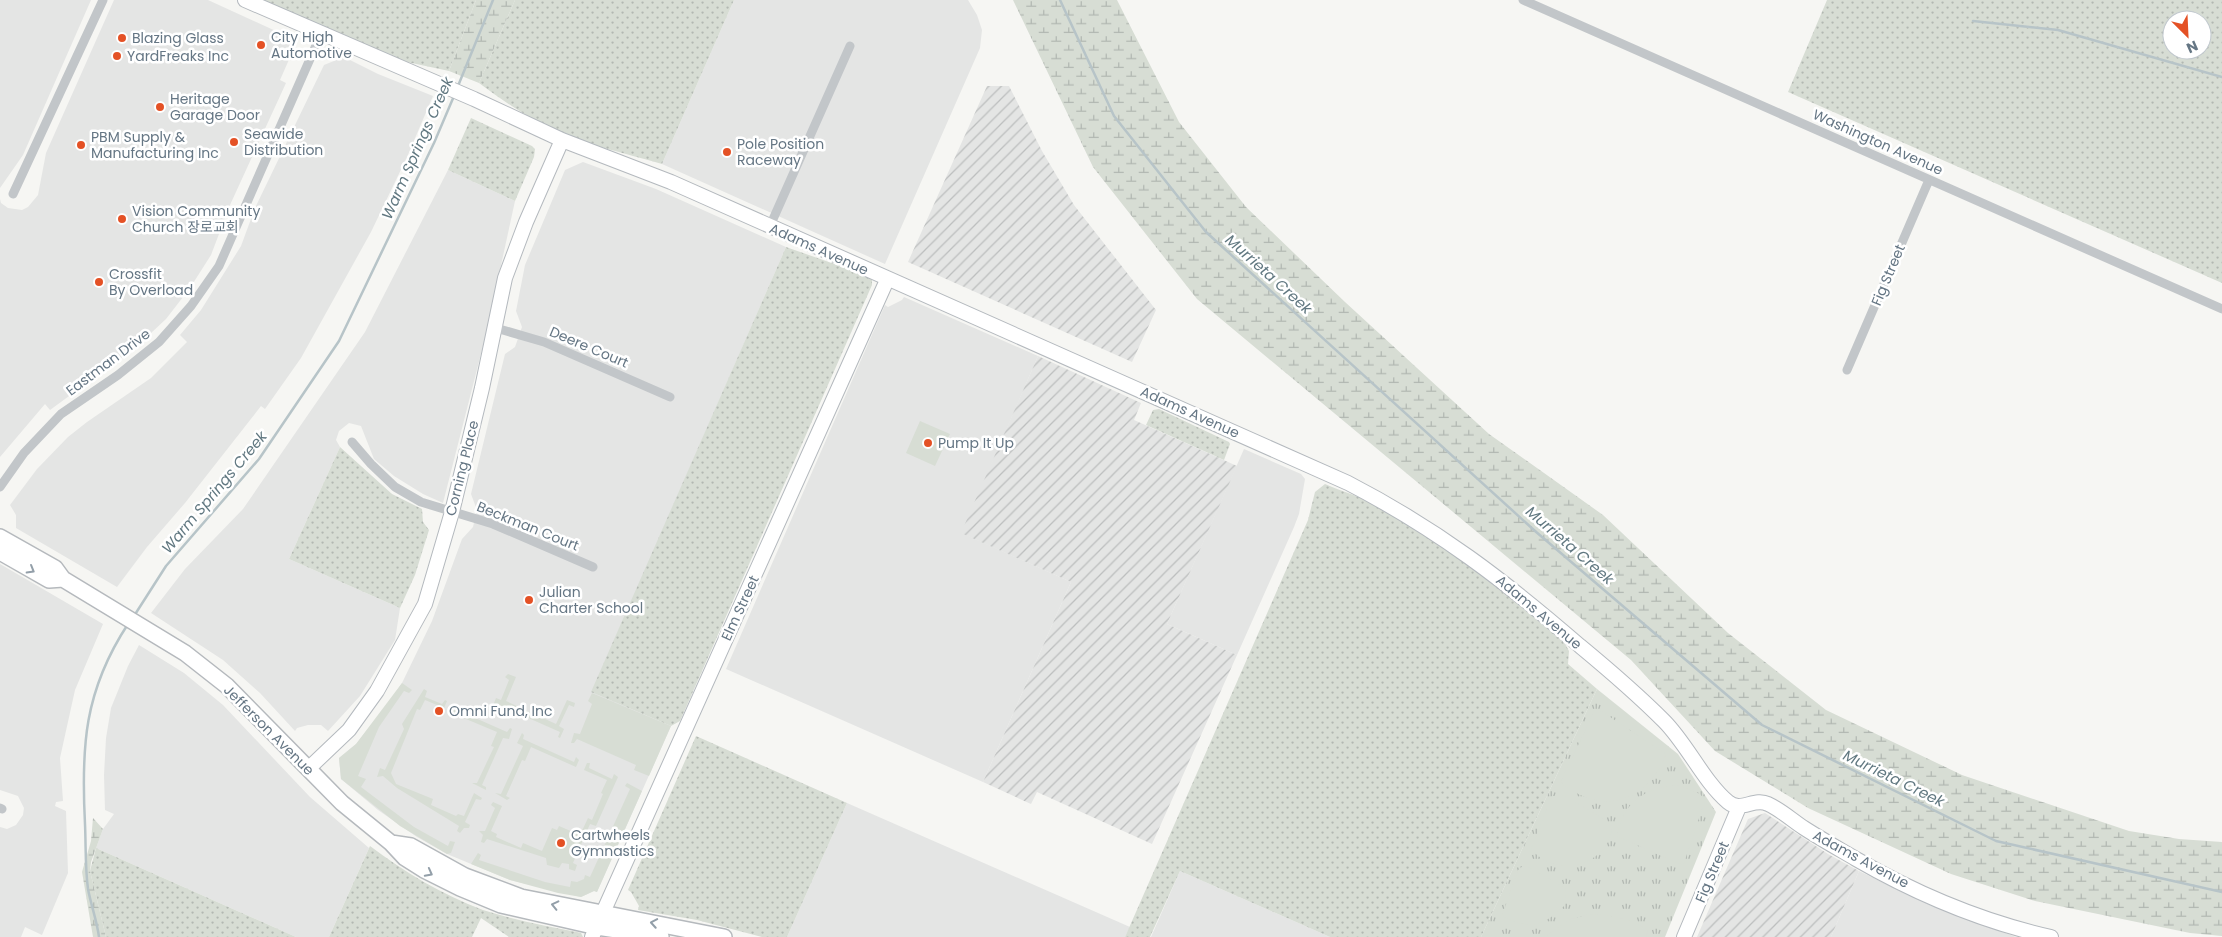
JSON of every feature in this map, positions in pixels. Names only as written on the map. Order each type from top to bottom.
[{"type":"main road","name":"Jefferson Avenue","points":[[0,537],[56,568],[63,579],[185,653],[227,686],[342,804],[391,843],[405,858],[424,870],[501,905],[594,932],[661,937]]},
{"type":"main road","name":"Jefferson Avenue","points":[[0,552],[49,580],[63,579]]},
{"type":"main road","name":"Jefferson Avenue","points":[[391,843],[410,846],[465,876],[521,897],[724,937]]},
{"type":"street","points":[[13,194],[103,0]]},
{"type":"street","name":"Adams Avenue","points":[[245,0],[474,99],[562,140],[665,179],[887,280],[962,311],[1348,483],[1462,550],[1522,597],[1666,723],[1718,791],[1730,803],[1739,807],[1754,802],[1767,803],[1821,838],[1889,877],[1974,913],[2051,937]]},
{"type":"street","name":"Washington Avenue","points":[[1523,0],[2222,310]]},
{"type":"street","name":"Eastman Drive","points":[[0,487],[24,454],[61,414],[118,375],[159,342],[191,306],[219,266],[321,34]]},
{"type":"street","points":[[770,226],[850,46]]},
{"type":"street","name":"Corning Place","points":[[308,769],[349,730],[377,691],[425,604],[452,512],[496,328],[505,278],[526,222],[562,140]]},
{"type":"street","name":"Fig Street","points":[[1847,370],[1929,180]]},
{"type":"street","name":"Elm Street","points":[[594,932],[887,280]]},
{"type":"street","name":"Deere Court","points":[[496,328],[544,342],[670,397]]},
{"type":"street","name":"Beckman Court","points":[[352,442],[371,464],[396,487],[421,502],[494,524],[593,567]]},
{"type":"street","name":"Fig Street","points":[[1684,937],[1739,807]]},
{"type":"shaded area","points":[[0,0],[91,0],[23,155],[0,188]]},
{"type":"shaded area","points":[[114,0],[208,0],[291,38],[295,46],[280,80],[286,83],[230,205],[211,255],[190,288],[166,319],[136,347],[50,410],[45,404],[0,457],[0,199],[1,203],[8,208],[22,210],[28,207],[38,195],[46,153]]},
{"type":"shaded area","points":[[734,0],[968,0],[977,15],[982,30],[980,48],[885,264],[662,164]]},
{"type":"shaded area","points":[[344,57],[378,74],[433,96],[407,157],[371,232],[301,358],[265,409],[261,406],[117,587],[16,528],[16,515],[10,505],[37,469],[68,437],[151,378],[187,342],[180,335],[201,310],[241,246],[255,208],[324,65]]},
{"type":"shaded area","points":[[987,86],[1009,86],[1042,151],[1074,205],[1156,310],[1132,362],[908,262]]},
{"type":"shaded area","points":[[583,162],[656,189],[786,247],[592,692],[671,726],[597,892],[594,891],[581,897],[510,880],[447,854],[417,837],[378,810],[341,779],[339,758],[356,744],[402,683],[432,621],[462,539],[473,527],[477,510],[471,494],[505,354],[515,347],[522,327],[516,311],[525,265],[565,170]]},
{"type":"shaded area","points":[[448,170],[515,201],[486,334],[443,503],[423,494],[394,476],[374,459],[361,426],[349,423],[339,431],[336,440],[340,447],[289,559],[400,608],[395,640],[360,696],[328,731],[321,725],[308,725],[297,728],[295,731],[260,693],[223,660],[151,613],[185,569],[243,509],[365,332]]},
{"type":"shaded area","points":[[904,297],[1038,356],[962,533],[1071,582],[983,782],[726,669],[885,305],[888,307]]},
{"type":"shaded area","points":[[1038,356],[1141,403],[1134,420],[1237,466],[1167,624],[1237,655],[1152,844],[1037,792],[1031,804],[983,782],[1071,582],[961,533]]},
{"type":"shaded area","points":[[1244,449],[1301,474],[1305,479],[1299,514],[1294,527],[1237,655],[1167,624]]},
{"type":"shaded area","points":[[0,564],[103,624],[75,690],[60,758],[63,801],[56,802],[55,806],[66,811],[68,873],[42,935],[25,927],[21,937],[0,937],[0,827],[7,829],[16,825],[23,815],[24,808],[18,796],[0,790]]},
{"type":"shaded area","points":[[139,645],[184,673],[223,705],[310,797],[369,848],[329,937],[296,937],[96,848],[103,829],[114,814],[105,810],[104,775],[106,738],[111,708],[128,666]]},
{"type":"shaded area","points":[[847,803],[1130,927],[1125,937],[787,937]]},
{"type":"shaded area","points":[[1765,813],[1828,854],[1859,871],[1831,937],[1697,937],[1748,819]]},
{"type":"shaded area","points":[[1180,871],[1330,937],[1151,937]]},
{"type":"shaded area","points":[[1859,871],[1932,906],[2016,937],[1831,937]]},
{"type":"green space","points":[[257,0],[476,0],[449,71],[407,62],[378,52]]},
{"type":"green space","points":[[476,0],[515,0],[479,83],[449,71]]},
{"type":"green space","points":[[515,0],[734,0],[662,164],[564,135],[532,119],[479,83]]},
{"type":"green space","points":[[1013,0],[1117,0],[1179,122],[1246,207],[1345,302],[1489,434],[1603,515],[1728,633],[1826,710],[1962,775],[2129,831],[2179,839],[2222,842],[2222,936],[2190,933],[2035,901],[1951,874],[1808,808],[1715,751],[1631,660],[1197,299],[1093,167]]},
{"type":"green space","points":[[1827,0],[2222,0],[2222,283],[1788,92]]},
{"type":"green space","points":[[471,118],[535,149],[534,157],[515,201],[448,170]]},
{"type":"green space","points":[[786,247],[863,274],[872,280],[872,285],[680,721],[671,726],[591,692]]},
{"type":"green space","points":[[1159,409],[1229,442],[1224,460],[1146,425],[1153,410]]},
{"type":"green space","name":"Pump It Up","points":[[920,421],[950,434],[935,466],[906,453]]},
{"type":"green space","points":[[340,447],[392,494],[422,509],[423,522],[429,530],[415,575],[400,608],[289,559]]},
{"type":"green space","points":[[1325,484],[1388,511],[1457,555],[1563,640],[1569,651],[1568,664],[1597,689],[1481,937],[1330,937],[1180,871],[1150,937],[1125,937],[1308,520],[1315,492]]},
{"type":"green space","points":[[508,674],[516,677],[506,701],[556,724],[567,700],[575,703],[574,707],[569,705],[559,726],[564,729],[560,738],[558,737],[560,732],[497,704],[492,708],[496,698],[501,700],[509,680],[505,677]]},
{"type":"green space","points":[[402,683],[412,690],[409,693],[404,691],[379,727],[358,776],[366,779],[361,787],[414,827],[448,846],[450,841],[455,842],[451,853],[447,854],[400,826],[341,779],[339,758],[356,744]]},
{"type":"green space","points":[[424,689],[427,691],[425,697],[442,704],[445,700],[447,701],[444,708],[425,700],[420,710],[417,709],[391,773],[396,784],[433,799],[431,805],[456,816],[458,814],[464,816],[474,793],[482,798],[481,800],[476,799],[465,822],[470,825],[469,828],[464,828],[460,833],[457,831],[459,826],[397,788],[383,776],[377,777],[380,768],[385,770],[404,729],[402,724]]},
{"type":"green space","points":[[1597,689],[1678,754],[1716,812],[1665,937],[1481,937]]},
{"type":"green space","points":[[592,693],[671,726],[649,776],[634,770],[636,765],[577,739],[574,743],[571,743],[574,733],[580,734],[592,704],[588,701]]},
{"type":"green space","points":[[456,704],[458,705],[457,710],[507,732],[510,728],[512,729],[509,739],[503,738],[482,785],[486,787],[486,790],[472,783],[477,783],[494,747],[491,746],[497,732],[454,714],[452,710]]},
{"type":"green space","points":[[1601,711],[1666,754],[1648,784],[1630,796],[1619,800],[1591,799],[1564,786],[1561,781],[1594,712]]},
{"type":"green space","points":[[522,733],[524,735],[523,739],[574,762],[576,757],[579,760],[576,767],[531,747],[525,761],[522,760],[506,796],[510,798],[507,800],[495,793],[501,794],[523,746],[517,743]]},
{"type":"green space","points":[[696,736],[847,803],[787,937],[762,937],[697,920],[638,910],[639,906],[628,890]]},
{"type":"green space","points":[[587,763],[590,763],[589,768],[612,779],[614,774],[618,777],[596,826],[590,824],[573,863],[577,865],[575,871],[569,869],[569,864],[562,863],[559,868],[547,865],[546,858],[487,839],[484,843],[481,842],[483,835],[479,831],[485,831],[495,808],[491,805],[493,802],[502,806],[491,831],[497,834],[496,837],[521,848],[523,843],[542,851],[552,828],[557,830],[559,826],[580,835],[588,818],[592,820],[607,780],[584,770]]},
{"type":"green space","points":[[627,783],[642,791],[597,892],[594,891],[581,897],[558,893],[510,880],[471,864],[478,853],[481,855],[479,860],[545,882],[570,887],[571,881],[577,882],[584,879],[585,875],[590,877],[630,789],[625,786]]},
{"type":"green space","points":[[1678,785],[1700,794],[1705,800],[1684,863],[1679,864],[1617,836],[1624,814],[1637,799],[1655,789]]},
{"type":"green space","points":[[1552,796],[1565,796],[1612,824],[1610,838],[1603,850],[1593,858],[1581,864],[1568,866],[1554,864],[1542,859],[1531,849]]},
{"type":"green space","points":[[93,818],[103,829],[91,862],[90,871],[106,937],[93,937],[82,872],[91,841]]},
{"type":"green space","points":[[370,846],[424,882],[468,904],[506,917],[581,933],[583,937],[509,937],[481,918],[472,937],[329,937]]},
{"type":"green space","points":[[96,848],[296,937],[106,937],[90,871]]},
{"type":"green space","points":[[1524,865],[1566,888],[1565,905],[1543,922],[1535,924],[1520,923],[1502,916],[1518,870]]},
{"type":"green space","points":[[1589,914],[1613,916],[1627,920],[1648,930],[1646,937],[1545,937],[1568,920]]},
{"type":"waterway","name":"Warm Springs Creek","points":[[458,86],[493,0]]},
{"type":"waterway","name":"Murrieta Creek","points":[[1060,0],[1114,116],[1206,232],[1535,531],[1762,725],[1996,841],[2222,892]]},
{"type":"waterway","points":[[1973,21],[2058,30],[2222,77]]},
{"type":"waterway","name":"Warm Springs Creek","points":[[134,616],[166,566],[259,459],[339,341],[434,143],[454,96]]},
{"type":"waterway","name":"Warm Springs Creek","points":[[99,937],[86,873],[85,745],[88,720],[102,673],[113,649],[128,624]]},
{"type":"place","name":"Blazing Glass","points":[[122,38]]},
{"type":"place","name":"City High Automotive","points":[[261,45]]},
{"type":"place","name":"YardFreaks Inc","points":[[117,56]]},
{"type":"place","name":"Heritage Garage Door","points":[[160,107]]},
{"type":"place","name":"Seawide Distribution","points":[[234,142]]},
{"type":"place","name":"PBM Supply & Manufacturing Inc","points":[[81,145]]},
{"type":"place","name":"Pole Position Raceway","points":[[727,152]]},
{"type":"place","name":"Vision Community Church 장로교회","points":[[122,219]]},
{"type":"place","name":"Crossfit By Overload","points":[[99,282]]},
{"type":"place","name":"Pump It Up","points":[[928,443]]},
{"type":"place","name":"Julian Charter School","points":[[529,600]]},
{"type":"place","name":"Omni Fund, Inc","points":[[439,711]]},
{"type":"place","name":"Cartwheels Gymnastics","points":[[561,843]]}]
